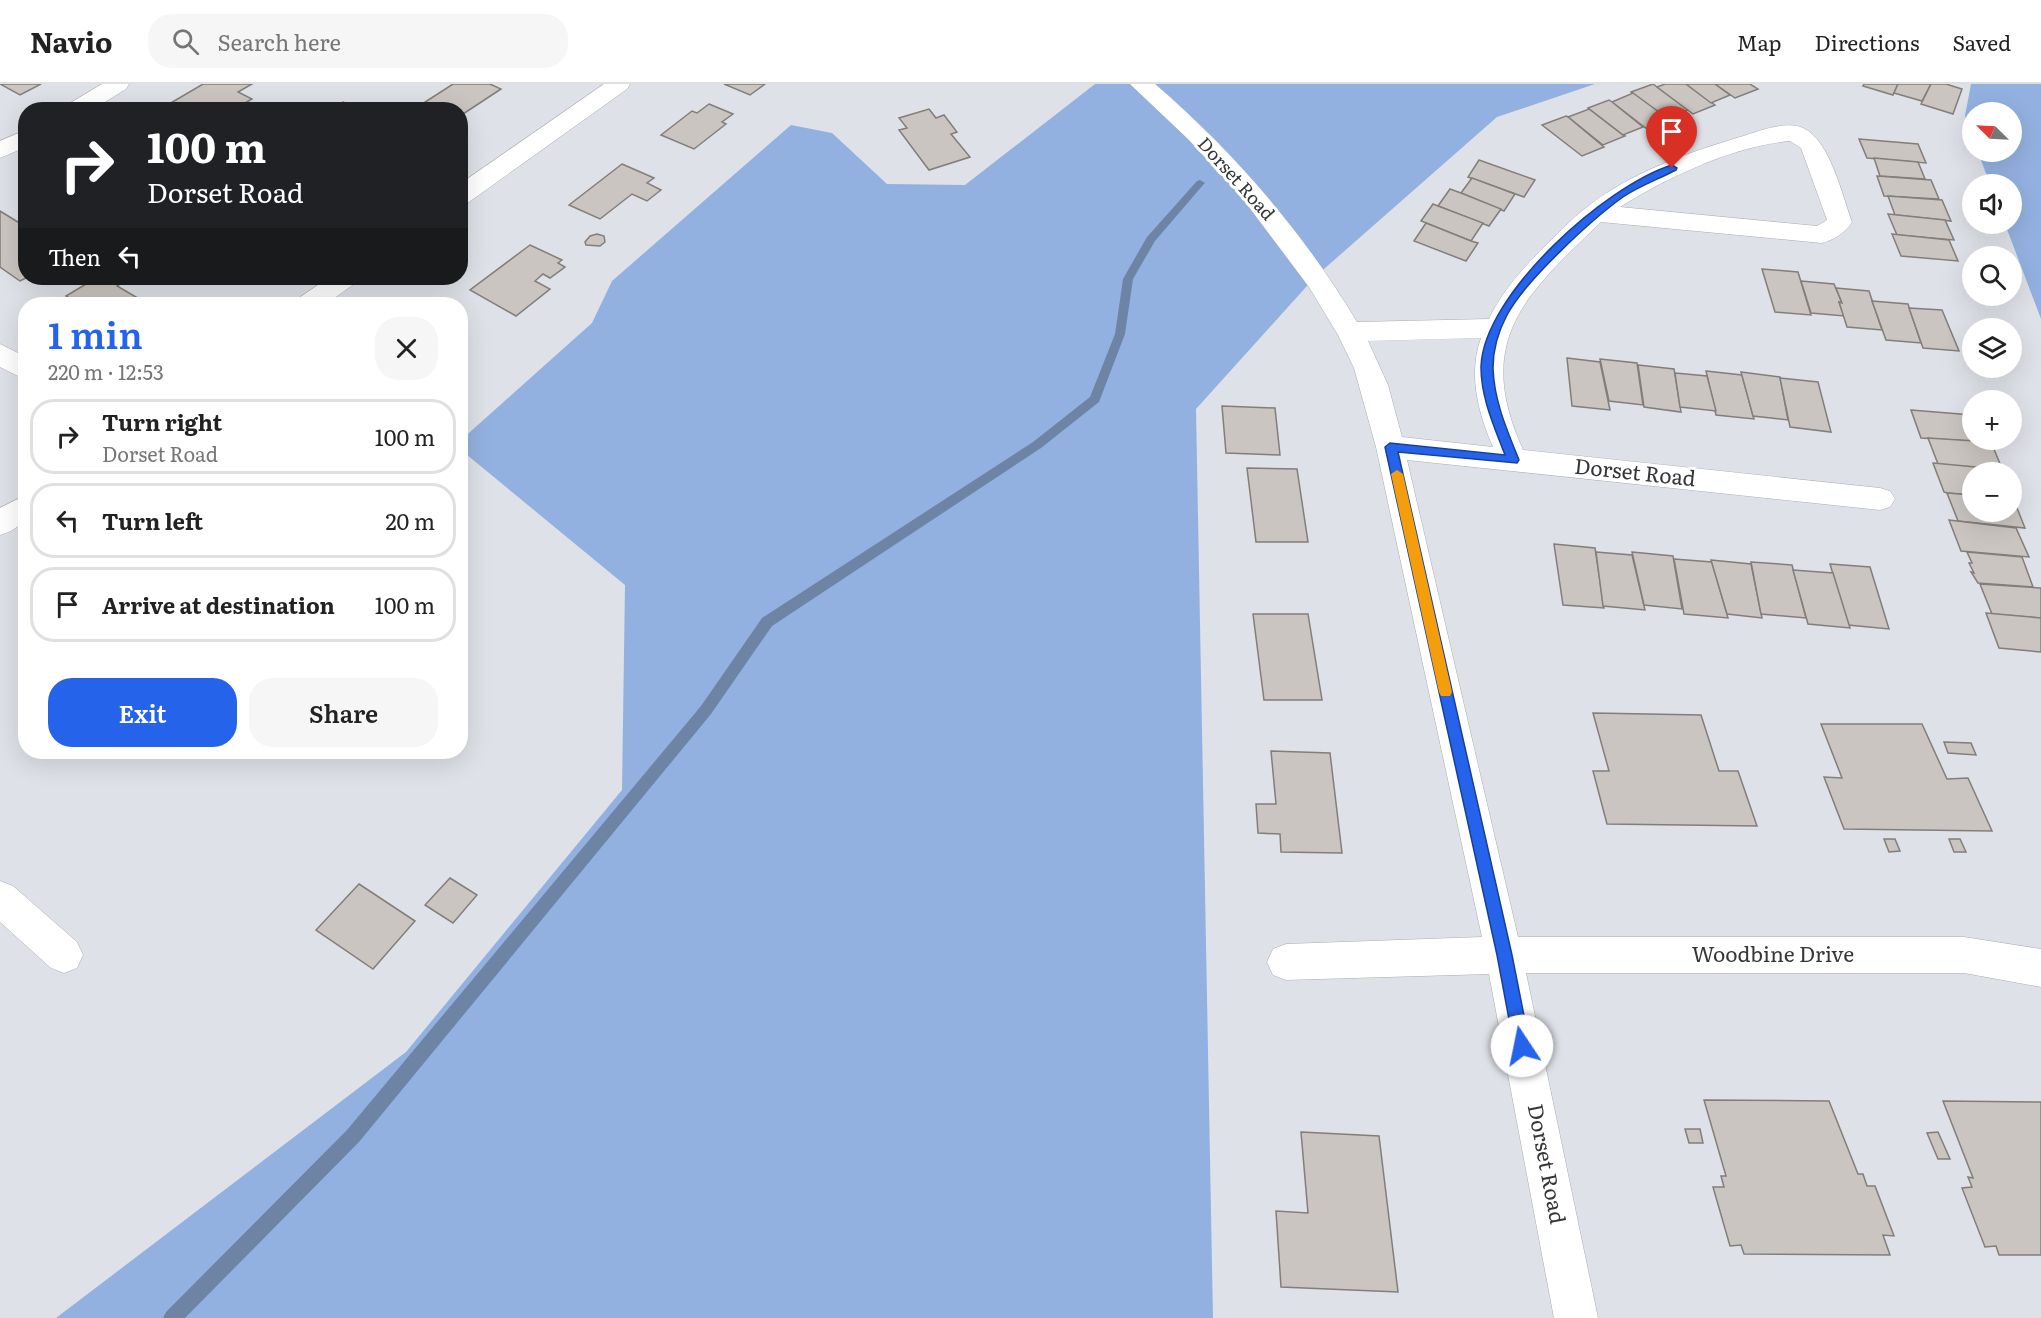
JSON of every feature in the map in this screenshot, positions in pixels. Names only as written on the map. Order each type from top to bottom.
[{"type":"street","points":[[88,102],[118,84]]},
{"type":"street","points":[[468,190],[619,84]]},
{"type":"street","name":"Dorset Road","points":[[1141,84],[1236,177],[1275,222],[1316,276],[1350,332],[1371,376],[1390,447],[1504,955],[1576,1318]]},
{"type":"street","points":[[1513,460],[1491,402],[1487,366],[1496,328],[1503,313],[1531,276],[1595,213],[1621,193],[1689,160],[1776,134],[1795,134],[1811,145],[1840,222],[1822,235],[1595,213]]},
{"type":"street","points":[[0,151],[18,141]]},
{"type":"street","points":[[318,297],[335,285]]},
{"type":"street","points":[[1350,332],[1496,328]]},
{"type":"street","points":[[0,354],[18,365]]},
{"type":"street","name":"Dorset Road","points":[[1390,447],[1880,499]]},
{"type":"street","points":[[0,523],[18,511]]},
{"type":"street","points":[[0,898],[64,955]]},
{"type":"street","name":"Woodbine Drive","points":[[1287,962],[1504,955],[1964,955],[2041,968]]},
{"type":"shaded area","points":[[1095,84],[1595,84],[1497,117],[1316,276],[1196,409],[1213,1318],[56,1318],[406,1052],[622,790],[625,585],[468,456],[468,434],[592,323],[612,281],[791,125],[832,133],[887,184],[965,185]]},
{"type":"shaded area","points":[[1971,84],[2041,84],[2041,319],[2022,269],[2022,246],[2013,246],[2009,234],[2022,234],[2022,174],[1986,174],[1982,162],[2022,162],[2022,102],[1968,102]]},
{"type":"building","points":[[0,84],[41,84],[20,95]]},
{"type":"building","points":[[203,84],[252,84],[238,92],[252,99],[247,102],[172,102]]},
{"type":"building","points":[[453,84],[490,84],[501,89],[468,111],[468,102],[425,102]]},
{"type":"building","points":[[724,84],[765,84],[750,95]]},
{"type":"building","points":[[1653,84],[1688,110],[1667,118],[1631,92]]},
{"type":"building","points":[[1665,84],[1686,84],[1715,105],[1693,114],[1657,87]]},
{"type":"building","points":[[1686,84],[1715,84],[1730,95],[1711,103]]},
{"type":"building","points":[[1715,84],[1750,84],[1758,89],[1735,98]]},
{"type":"building","points":[[1864,84],[1898,84],[1893,95],[1863,86]]},
{"type":"building","points":[[1898,84],[1931,84],[1922,101],[1894,93]]},
{"type":"building","points":[[1931,84],[1946,84],[1962,89],[1953,114],[1921,104]]},
{"type":"building","points":[[1633,93],[1670,120],[1647,129],[1612,102]]},
{"type":"building","points":[[1609,100],[1643,127],[1623,135],[1588,108]]},
{"type":"building","points":[[709,104],[733,114],[722,122],[726,124],[694,149],[661,135],[692,111],[697,113]]},
{"type":"building","points":[[929,109],[936,118],[944,115],[957,132],[951,134],[970,157],[929,170],[899,130],[907,128],[899,118]]},
{"type":"building","points":[[1589,109],[1625,136],[1603,145],[1568,117]]},
{"type":"building","points":[[1566,116],[1604,147],[1582,156],[1542,125]]},
{"type":"building","points":[[1859,139],[1918,144],[1926,163],[1867,158]]},
{"type":"building","points":[[1874,158],[1918,162],[1925,179],[1880,176]]},
{"type":"building","points":[[1479,160],[1535,180],[1524,197],[1468,177]]},
{"type":"building","points":[[622,164],[654,178],[647,183],[661,190],[647,201],[632,194],[600,219],[569,205]]},
{"type":"building","points":[[1877,176],[1931,180],[1939,199],[1884,196]]},
{"type":"building","points":[[1472,178],[1515,194],[1504,211],[1461,193]]},
{"type":"building","points":[[1450,189],[1501,209],[1489,226],[1438,206]]},
{"type":"building","points":[[1888,196],[1942,200],[1951,221],[1895,215]]},
{"type":"building","points":[[1433,204],[1483,223],[1471,241],[1421,221]]},
{"type":"building","points":[[0,211],[18,222],[18,280],[0,267]]},
{"type":"building","points":[[1888,214],[1945,220],[1954,240],[1897,235]]},
{"type":"building","points":[[1426,223],[1478,243],[1466,261],[1414,241]]},
{"type":"building","points":[[597,234],[604,236],[605,242],[600,246],[586,245],[585,242],[590,236]]},
{"type":"building","points":[[1892,234],[1949,240],[1958,261],[1901,256]]},
{"type":"building","points":[[530,245],[562,260],[558,263],[565,267],[550,278],[543,274],[535,281],[550,289],[516,316],[470,290]]},
{"type":"building","points":[[1762,269],[1798,272],[1811,315],[1775,312]]},
{"type":"building","points":[[1801,281],[1834,284],[1842,303],[1839,302],[1844,316],[1811,313]]},
{"type":"building","points":[[84,285],[119,285],[117,286],[136,297],[68,297],[66,296]]},
{"type":"building","points":[[1836,288],[1869,291],[1882,330],[1847,327]]},
{"type":"building","points":[[1872,301],[1908,304],[1921,343],[1886,340]]},
{"type":"building","points":[[1909,308],[1942,310],[1959,351],[1923,348]]},
{"type":"building","points":[[1567,358],[1600,362],[1610,410],[1572,406]]},
{"type":"building","points":[[1600,359],[1637,363],[1643,405],[1609,401]]},
{"type":"building","points":[[1638,365],[1674,369],[1681,412],[1644,407]]},
{"type":"building","points":[[1706,371],[1742,375],[1754,419],[1716,415]]},
{"type":"building","points":[[1741,372],[1780,377],[1788,420],[1753,416]]},
{"type":"building","points":[[1675,373],[1707,376],[1716,411],[1680,407]]},
{"type":"building","points":[[1780,378],[1818,382],[1831,432],[1790,427]]},
{"type":"building","points":[[1222,406],[1275,408],[1280,455],[1226,453]]},
{"type":"building","points":[[1911,410],[1962,414],[1962,441],[1921,438]]},
{"type":"building","points":[[1928,438],[1962,440],[1962,450],[1994,450],[1999,462],[1962,462],[1962,467],[1938,464]]},
{"type":"building","points":[[1933,463],[1962,466],[1962,494],[1944,492]]},
{"type":"building","points":[[1247,468],[1297,469],[1308,542],[1256,542]]},
{"type":"building","points":[[1947,493],[1962,494],[1962,521],[1958,521]]},
{"type":"building","points":[[1949,520],[2016,528],[2029,557],[1961,551]]},
{"type":"building","points":[[2022,520],[2025,528],[1968,522]]},
{"type":"building","points":[[1554,544],[1595,548],[1604,608],[1563,605]]},
{"type":"building","points":[[1596,552],[1632,555],[1645,610],[1603,606]]},
{"type":"building","points":[[1632,552],[1673,556],[1682,609],[1644,605]]},
{"type":"building","points":[[1967,552],[2022,557],[2033,587],[1978,583],[1971,572],[1974,573]]},
{"type":"building","points":[[1674,559],[1712,562],[1728,618],[1684,614]]},
{"type":"building","points":[[1711,560],[1751,564],[1762,618],[1727,614]]},
{"type":"building","points":[[1751,562],[1792,565],[1806,618],[1761,614]]},
{"type":"building","points":[[1830,564],[1870,567],[1889,629],[1848,625]]},
{"type":"building","points":[[1793,570],[1833,573],[1850,628],[1808,624]]},
{"type":"building","points":[[1980,584],[2041,588],[2041,618],[1992,614]]},
{"type":"building","points":[[1986,613],[2041,618],[2041,652],[1999,648]]},
{"type":"building","points":[[1253,614],[1308,614],[1322,700],[1264,700]]},
{"type":"building","points":[[1593,713],[1701,715],[1719,771],[1738,771],[1757,826],[1607,824],[1593,771],[1609,771]]},
{"type":"building","points":[[1821,724],[1922,724],[1947,779],[1968,778],[1992,831],[1844,829],[1824,777],[1842,778]]},
{"type":"building","points":[[1944,742],[1971,743],[1976,755],[1948,753]]},
{"type":"building","points":[[1271,751],[1330,753],[1342,853],[1281,852],[1280,834],[1258,833],[1256,804],[1276,804]]},
{"type":"building","points":[[1884,839],[1895,839],[1900,851],[1889,852]]},
{"type":"building","points":[[1949,839],[1960,839],[1966,852],[1954,852]]},
{"type":"building","points":[[450,878],[477,895],[453,923],[425,905]]},
{"type":"building","points":[[359,884],[415,921],[373,969],[316,930]]},
{"type":"building","points":[[1704,1100],[1829,1101],[1858,1174],[1863,1174],[1867,1186],[1875,1186],[1894,1236],[1883,1235],[1890,1255],[1744,1254],[1741,1245],[1730,1246],[1713,1187],[1724,1187],[1721,1176],[1726,1176]]},
{"type":"building","points":[[1943,1101],[2041,1102],[2041,1255],[1999,1255],[1996,1246],[1985,1247],[1962,1188],[1972,1187],[1968,1177],[1973,1178]]},
{"type":"building","points":[[1685,1129],[1700,1129],[1703,1143],[1689,1143]]},
{"type":"building","points":[[1301,1132],[1379,1136],[1398,1292],[1281,1287],[1276,1211],[1308,1213]]},
{"type":"building","points":[[1938,1132],[1950,1159],[1938,1159],[1927,1133]]},
{"type":"waterway","points":[[172,1318],[353,1136],[706,710],[767,622],[1037,445],[1095,399],[1120,334],[1128,279],[1151,239],[1200,183]]},
{"type":"slow traffic","points":[[1397,474],[1445,692]]},
{"type":"route","points":[[1522,1046],[1504,955],[1390,447],[1513,460],[1491,402],[1487,366],[1491,342],[1503,313],[1531,276],[1595,213],[1621,193],[1672,168]]}]
